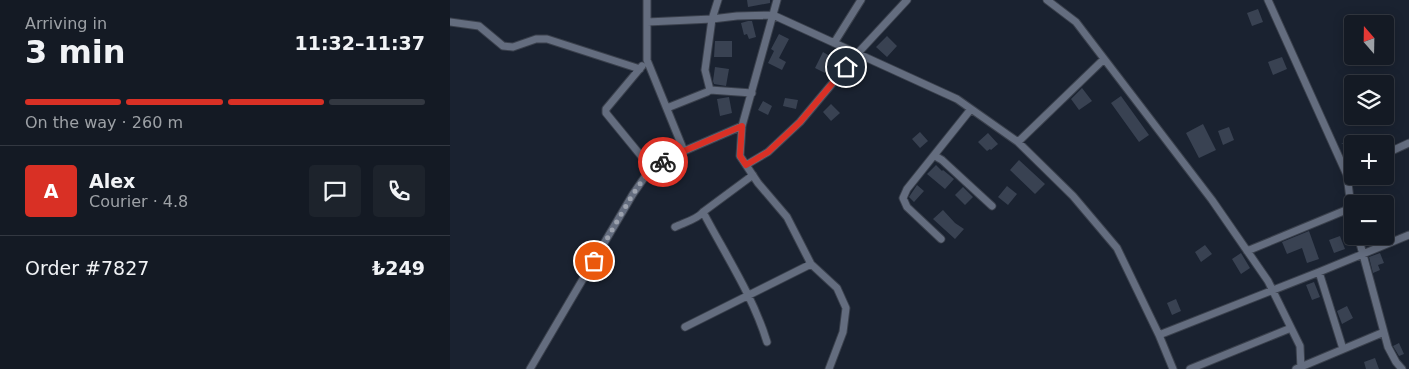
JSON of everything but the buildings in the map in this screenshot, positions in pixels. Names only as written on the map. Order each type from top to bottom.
[{"type":"street","points":[[647,0],[647,60],[684,151]]},
{"type":"street","points":[[710,90],[705,70],[712,20],[718,0]]},
{"type":"street","points":[[777,0],[742,126],[740,156],[753,176],[787,217],[811,264],[837,288],[846,308],[842,332],[829,369]]},
{"type":"street","points":[[834,43],[861,0]]},
{"type":"street","points":[[746,165],[768,152],[800,122],[857,54],[907,0]]},
{"type":"street","points":[[1047,0],[1076,22],[1212,200],[1268,281],[1300,346],[1299,368],[1384,332]]},
{"type":"street","points":[[1270,1],[1344,160]]},
{"type":"street","points":[[647,22],[712,20],[737,16],[773,15],[957,100],[1018,142],[1073,196],[1117,248],[1159,335],[1173,369]]},
{"type":"street","points":[[450,22],[479,26],[503,46],[513,47],[536,39],[547,39],[640,69]]},
{"type":"street","points":[[1018,142],[1104,59]]},
{"type":"street","points":[[647,60],[606,109],[606,113],[651,168]]},
{"type":"street","points":[[666,108],[710,90],[752,93]]},
{"type":"street","points":[[941,239],[908,207],[903,198],[907,189],[971,110]]},
{"type":"street","points":[[530,369],[633,194],[651,168],[684,151],[742,126]]},
{"type":"street","points":[[1394,150],[1409,143]]},
{"type":"street","points":[[935,156],[942,160],[992,206]]},
{"type":"street","points":[[675,227],[699,217],[703,212],[753,176]]},
{"type":"street","points":[[703,212],[747,295],[762,328],[766,342]]},
{"type":"street","points":[[1247,251],[1344,215]]},
{"type":"street","points":[[1159,335],[1409,235]]},
{"type":"street","points":[[1360,245],[1388,347],[1402,369]]},
{"type":"street","points":[[685,327],[811,264]]},
{"type":"street","points":[[1319,272],[1343,349]]},
{"type":"street","points":[[1190,369],[1291,328]]},
{"type":"way so far","points":[[594,261],[633,194],[651,168],[663,162]]},
{"type":"route","points":[[663,162],[742,126],[740,156],[746,165],[768,152],[800,122],[846,67]]}]
